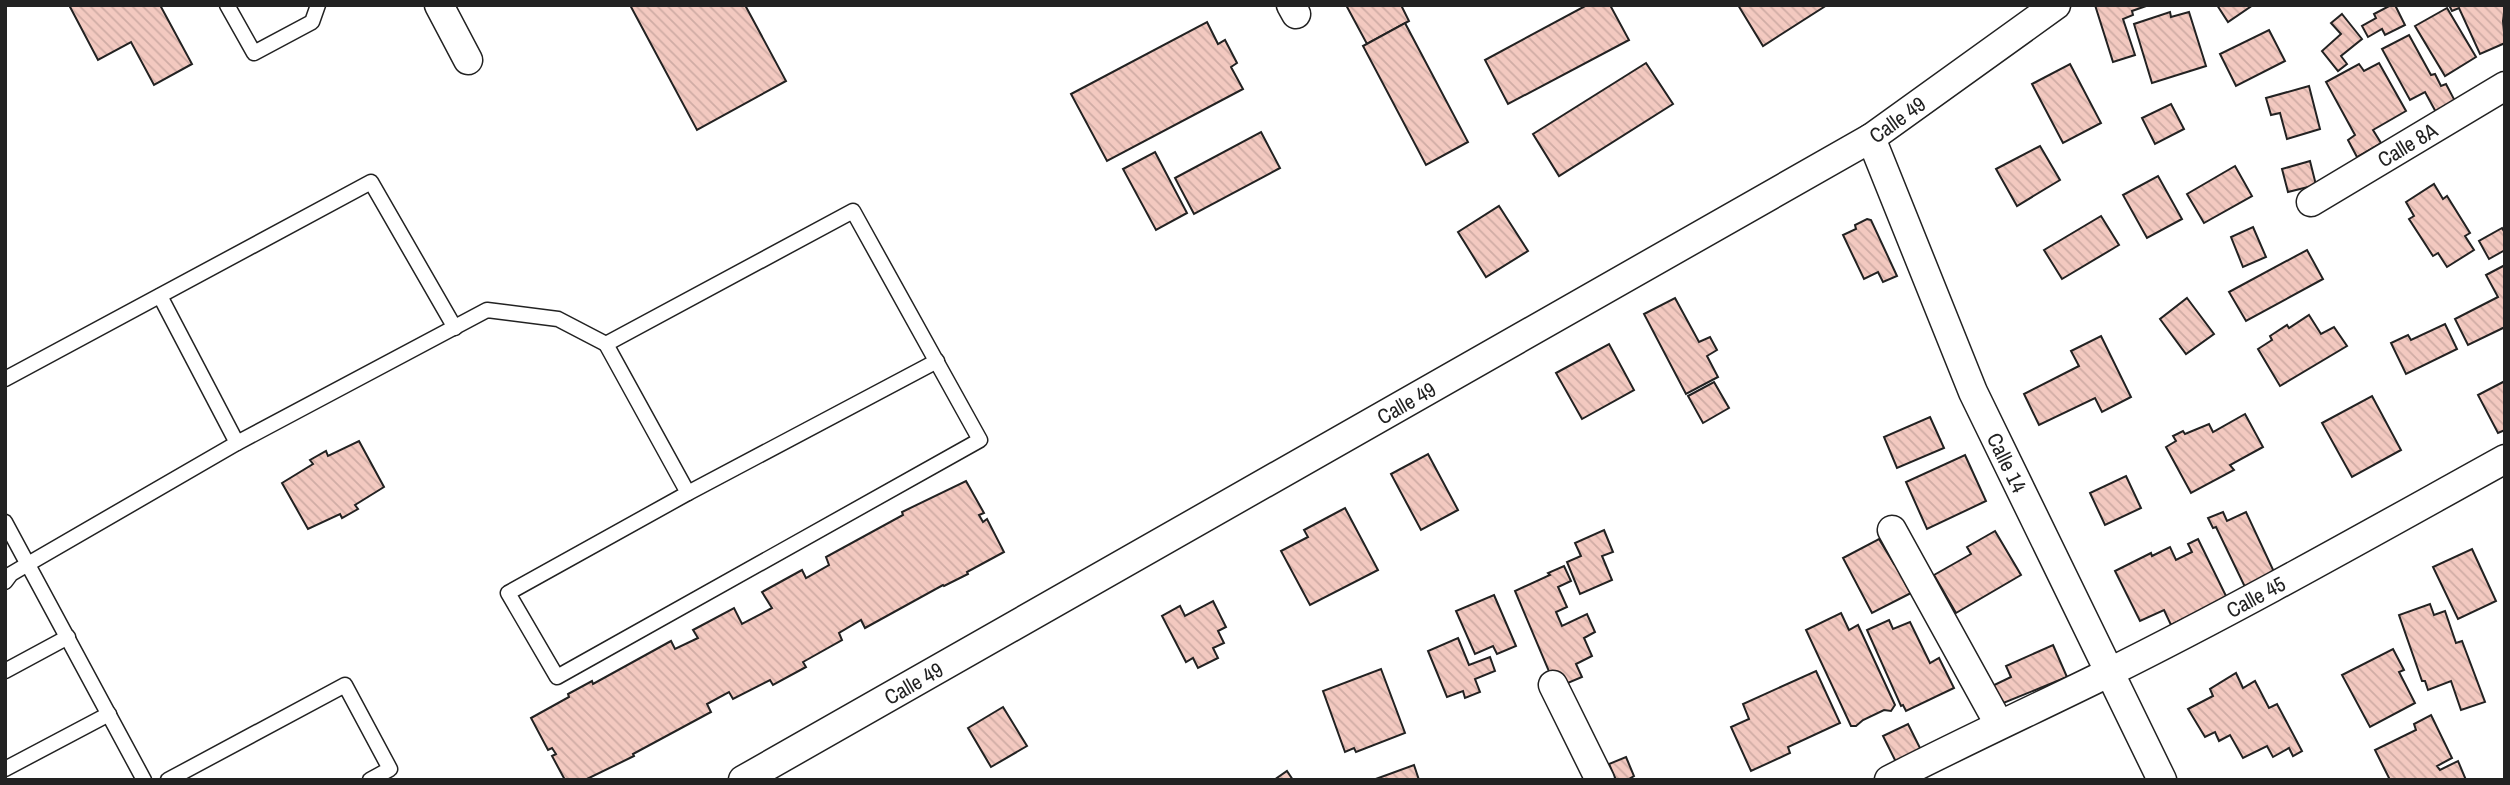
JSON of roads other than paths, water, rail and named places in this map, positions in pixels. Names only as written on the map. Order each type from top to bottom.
[{"type":"street","points":[[439,5],[468,60]]},
{"type":"street","name":"Calle 49","points":[[743,780],[1871,138],[2056,5]]},
{"type":"street","name":"Calle 8A","points":[[2311,202],[2505,86]]},
{"type":"street","name":"Calle 14","points":[[1871,138],[1973,392],[2162,780]]},
{"type":"street","name":"Calle 45","points":[[1889,780],[2252,599],[2505,460]]},
{"type":"street","points":[[1892,530],[1999,724]]},
{"type":"street","points":[[1552,685],[1600,780]]},
{"type":"lane","points":[[228,5],[254,53],[312,22],[318,5]]},
{"type":"lane","points":[[5,379],[371,182],[455,328]]},
{"type":"lane","points":[[606,344],[853,211],[937,361],[980,440],[557,677],[508,593],[688,493],[937,361]]},
{"type":"lane","points":[[160,296],[237,443]]},
{"type":"lane","points":[[7,577],[237,443],[487,310],[558,318],[606,344],[688,493]]},
{"type":"lane","points":[[5,523],[144,780]]},
{"type":"lane","points":[[5,671],[68,637]]},
{"type":"lane","points":[[168,780],[345,685],[390,769],[370,780]]},
{"type":"lane","points":[[5,769],[109,714]]}]
